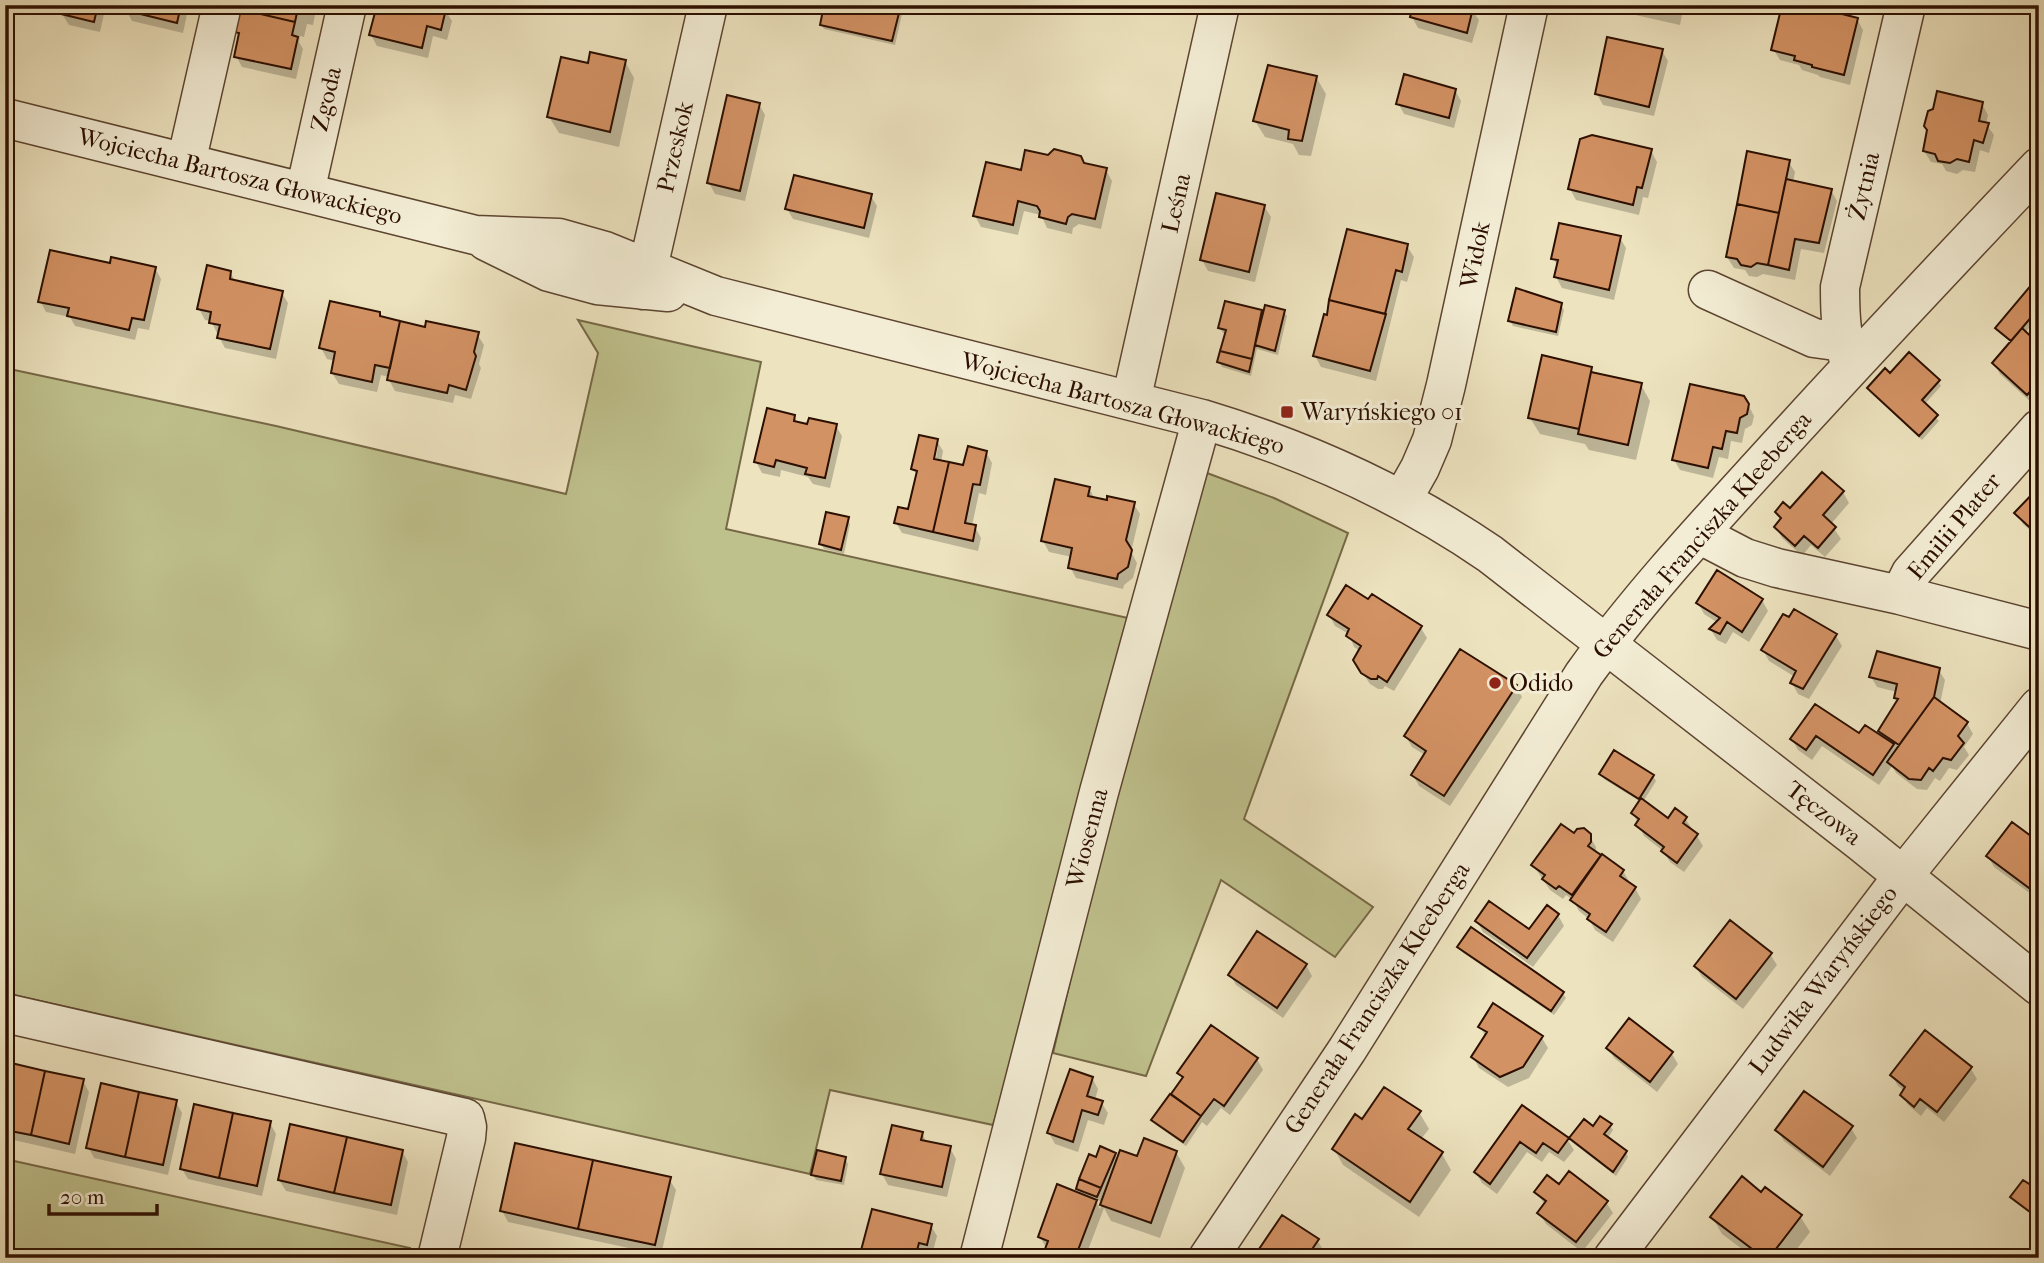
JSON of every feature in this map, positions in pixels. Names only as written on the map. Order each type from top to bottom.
[{"type":"street","points":[[186,163],[222,5]]},
{"type":"street","name":"Zgoda","points":[[305,192],[346,5]]},
{"type":"street","name":"Przeskok","points":[[645,279],[708,5]]},
{"type":"street","name":"Leśna","points":[[1132,401],[1220,5]]},
{"type":"street","name":"Widok","points":[[1402,500],[1432,440],[1529,5]]},
{"type":"street","name":"Żytnia","points":[[1847,354],[1840,323],[1840,287],[1906,5]]},
{"type":"street","name":"Wojciecha Bartosza Głowackiego","points":[[5,118],[475,235],[559,238],[605,251],[645,279],[1132,401],[1253,435],[1357,477],[1448,526],[1490,554],[1605,644]]},
{"type":"street","name":"Generała Franciszka Kleeberga","points":[[1208,1258],[1347,1050],[1605,644],[1847,354],[2039,167]]},
{"type":"street","points":[[1708,290],[1847,354]]},
{"type":"street","name":"Wiosenna","points":[[979,1258],[1099,792],[1202,419]]},
{"type":"street","name":"Emilii Plater","points":[[1900,595],[1911,573],[2039,429]]},
{"type":"street","points":[[1699,534],[1724,548],[1777,568],[1900,595],[2039,631]]},
{"type":"street","name":"Tęczowa","points":[[1605,644],[1903,876],[2039,986]]},
{"type":"street","name":"Ludwika Waryńskiego","points":[[1613,1258],[1903,876],[2039,707]]},
{"type":"street","points":[[5,1013],[465,1118],[466,1138],[438,1254],[440,1258]]},
{"type":"green space","points":[[578,320],[761,362],[726,529],[1137,620],[993,1125],[830,1090],[810,1174],[5,993],[5,368],[276,426],[566,494],[598,353]]},
{"type":"green space","points":[[1207,473],[1274,498],[1348,533],[1244,819],[1373,907],[1335,957],[1221,880],[1146,1076],[1053,1053],[1116,788]]},
{"type":"green space","points":[[5,1159],[410,1248],[409,1258],[5,1258]]},
{"type":"building","points":[[63,5],[98,5],[94,22],[61,14]]},
{"type":"building","points":[[125,5],[181,5],[177,23],[124,10]]},
{"type":"building","points":[[240,5],[305,5],[304,9],[298,8],[295,22],[239,9]]},
{"type":"building","points":[[377,5],[433,5],[446,9],[441,30],[427,26],[422,48],[369,35]]},
{"type":"building","points":[[824,5],[901,5],[892,41],[820,25]]},
{"type":"building","points":[[1413,5],[1464,5],[1473,8],[1467,33],[1410,17]]},
{"type":"building","points":[[1782,5],[1827,5],[1826,10],[1858,18],[1844,75],[1812,67],[1794,60],[1795,56],[1771,50]]},
{"type":"building","points":[[239,9],[295,22],[292,35],[298,37],[291,69],[234,57],[239,33],[234,32]]},
{"type":"building","points":[[1607,37],[1663,49],[1649,107],[1595,94]]},
{"type":"building","points":[[590,52],[626,60],[610,132],[547,117],[561,57],[588,63]]},
{"type":"building","points":[[1268,65],[1317,76],[1302,141],[1288,139],[1289,130],[1253,121]]},
{"type":"building","points":[[1404,74],[1456,89],[1449,118],[1396,104]]},
{"type":"building","points":[[1937,91],[1983,102],[1979,121],[1989,123],[1983,143],[1974,140],[1969,162],[1957,159],[1950,163],[1938,161],[1935,154],[1923,151],[1927,130],[1924,126],[1928,111],[1933,109]]},
{"type":"building","points":[[727,95],[760,103],[740,191],[707,183]]},
{"type":"building","points":[[1592,135],[1652,149],[1642,188],[1637,187],[1633,205],[1568,189],[1580,139]]},
{"type":"building","points":[[1054,149],[1081,156],[1084,163],[1107,168],[1095,219],[1072,214],[1066,224],[1039,217],[1037,206],[1018,201],[1013,225],[973,216],[986,162],[1021,170],[1025,150],[1048,155]]},
{"type":"building","points":[[1747,151],[1790,160],[1779,213],[1737,204]]},
{"type":"building","points":[[794,175],[872,194],[864,228],[785,209]]},
{"type":"building","points":[[1786,179],[1832,189],[1819,243],[1795,239],[1789,270],[1768,265]]},
{"type":"building","points":[[1216,193],[1265,205],[1249,272],[1200,260]]},
{"type":"building","points":[[1737,204],[1779,213],[1768,265],[1757,263],[1751,267],[1741,265],[1737,259],[1726,257]]},
{"type":"building","points":[[1559,223],[1621,236],[1609,290],[1554,277],[1558,260],[1551,259]]},
{"type":"building","points":[[1347,229],[1408,244],[1402,272],[1396,270],[1385,314],[1329,300]]},
{"type":"building","points":[[50,250],[110,263],[111,257],[156,267],[144,320],[132,318],[129,330],[67,316],[69,308],[38,302]]},
{"type":"building","points":[[207,265],[231,271],[230,279],[283,291],[270,349],[217,338],[220,325],[209,323],[211,312],[197,309]]},
{"type":"building","points":[[2032,284],[2039,289],[2039,308],[2011,341],[1995,328]]},
{"type":"building","points":[[1516,288],[1562,303],[1556,332],[1508,321]]},
{"type":"building","points":[[1329,300],[1386,314],[1370,371],[1313,356],[1324,314],[1327,315]]},
{"type":"building","points":[[330,301],[380,312],[380,316],[400,321],[390,368],[375,365],[372,382],[331,373],[335,352],[319,348]]},
{"type":"building","points":[[1225,301],[1262,310],[1252,359],[1220,351],[1226,330],[1218,328]]},
{"type":"building","points":[[1265,305],[1285,310],[1275,351],[1255,345]]},
{"type":"building","points":[[400,321],[425,327],[426,321],[479,332],[474,352],[476,356],[466,390],[449,385],[447,393],[387,380]]},
{"type":"building","points":[[2022,328],[2039,344],[2039,382],[2027,395],[1992,363]]},
{"type":"building","points":[[1220,351],[1252,359],[1249,372],[1217,362]]},
{"type":"building","points":[[1909,352],[1940,380],[1922,400],[1938,415],[1919,436],[1867,388],[1885,368],[1890,373]]},
{"type":"building","points":[[1542,355],[1592,367],[1579,429],[1528,418]]},
{"type":"building","points":[[1591,372],[1642,383],[1628,445],[1578,434]]},
{"type":"building","points":[[1690,384],[1744,396],[1749,404],[1747,414],[1740,418],[1737,433],[1726,431],[1722,449],[1713,447],[1708,468],[1672,460]]},
{"type":"building","points":[[767,408],[795,415],[794,421],[807,424],[809,418],[837,424],[825,478],[805,474],[807,468],[776,460],[774,467],[754,462]]},
{"type":"building","points":[[919,435],[938,439],[934,459],[949,462],[933,532],[894,523],[898,507],[908,509],[917,471],[911,469]]},
{"type":"building","points":[[968,446],[987,451],[980,485],[973,484],[965,523],[976,525],[973,541],[933,532],[949,462],[963,465]]},
{"type":"building","points":[[1822,472],[1844,491],[1823,515],[1836,527],[1818,548],[1804,536],[1795,546],[1774,527],[1781,518],[1775,512],[1783,502],[1790,508]]},
{"type":"building","points":[[1055,479],[1090,487],[1088,496],[1107,500],[1107,496],[1135,502],[1126,540],[1132,550],[1128,567],[1118,574],[1117,579],[1068,568],[1072,548],[1041,541]]},
{"type":"building","points":[[2039,487],[2039,536],[2014,513]]},
{"type":"building","points":[[826,512],[849,517],[841,550],[819,544]]},
{"type":"building","points":[[1717,570],[1763,599],[1742,632],[1727,622],[1720,634],[1709,629],[1720,618],[1696,603]]},
{"type":"building","points":[[1346,585],[1368,599],[1372,594],[1422,626],[1387,682],[1378,676],[1377,679],[1371,679],[1361,673],[1353,660],[1361,646],[1346,636],[1349,629],[1327,615]]},
{"type":"building","points":[[1794,609],[1837,634],[1803,689],[1790,683],[1796,671],[1761,650],[1783,614],[1789,617]]},
{"type":"building","points":[[1460,649],[1517,685],[1444,796],[1411,775],[1426,751],[1404,736]]},
{"type":"building","points":[[1877,651],[1940,668],[1934,697],[1899,745],[1878,731],[1898,699],[1894,698],[1897,684],[1869,677]]},
{"type":"building","points":[[1934,697],[1968,722],[1958,736],[1964,743],[1951,760],[1943,758],[1933,771],[1929,768],[1921,780],[1909,779],[1887,762]]},
{"type":"building","points":[[1815,704],[1859,733],[1865,725],[1894,744],[1873,775],[1816,736],[1806,750],[1790,739]]},
{"type":"building","points":[[1614,750],[1654,775],[1639,799],[1599,774]]},
{"type":"building","points":[[1641,798],[1668,818],[1675,808],[1687,817],[1683,823],[1698,834],[1677,863],[1661,851],[1664,847],[1635,825],[1639,819],[1631,813]]},
{"type":"building","points":[[2012,822],[2039,842],[2037,894],[1986,856]]},
{"type":"building","points":[[1561,824],[1574,833],[1577,829],[1584,828],[1591,834],[1588,846],[1601,855],[1572,895],[1559,886],[1556,889],[1542,879],[1545,875],[1531,865]]},
{"type":"building","points":[[1602,854],[1624,870],[1620,876],[1636,887],[1606,932],[1587,919],[1590,914],[1570,900]]},
{"type":"building","points":[[1489,901],[1529,929],[1547,905],[1559,914],[1527,958],[1475,921]]},
{"type":"building","points":[[1730,920],[1772,953],[1736,999],[1694,966]]},
{"type":"building","points":[[1471,927],[1564,992],[1551,1011],[1457,947]]},
{"type":"building","points":[[1257,931],[1307,964],[1277,1008],[1228,975]]},
{"type":"building","points":[[1493,1003],[1543,1036],[1523,1067],[1500,1077],[1471,1057],[1487,1032],[1478,1027]]},
{"type":"building","points":[[1629,1018],[1673,1052],[1650,1082],[1606,1048]]},
{"type":"building","points":[[1211,1025],[1258,1058],[1224,1106],[1214,1099],[1201,1116],[1171,1094],[1183,1077],[1177,1073]]},
{"type":"building","points":[[1925,1030],[1972,1067],[1937,1112],[1920,1099],[1914,1107],[1900,1095],[1905,1087],[1890,1075]]},
{"type":"building","points":[[7,1062],[45,1071],[31,1135],[5,1130]]},
{"type":"building","points":[[1070,1069],[1093,1077],[1087,1096],[1103,1101],[1098,1115],[1082,1110],[1073,1142],[1047,1133]]},
{"type":"building","points":[[45,1071],[84,1079],[69,1144],[31,1135]]},
{"type":"building","points":[[101,1083],[139,1092],[125,1157],[86,1148]]},
{"type":"building","points":[[1384,1087],[1421,1111],[1408,1129],[1443,1152],[1410,1202],[1332,1149],[1355,1114],[1362,1119]]},
{"type":"building","points":[[1804,1091],[1853,1126],[1823,1167],[1775,1130]]},
{"type":"building","points":[[139,1092],[177,1100],[163,1165],[125,1157]]},
{"type":"building","points":[[1170,1094],[1201,1116],[1183,1142],[1151,1120]]},
{"type":"building","points":[[194,1104],[233,1113],[219,1178],[180,1169]]},
{"type":"building","points":[[1522,1105],[1569,1138],[1558,1153],[1543,1143],[1536,1153],[1520,1142],[1490,1184],[1474,1172]]},
{"type":"building","points":[[233,1113],[271,1121],[257,1186],[219,1178]]},
{"type":"building","points":[[1600,1116],[1612,1124],[1604,1134],[1627,1151],[1613,1172],[1569,1138],[1584,1119],[1593,1126]]},
{"type":"building","points":[[290,1124],[347,1137],[334,1193],[278,1180]]},
{"type":"building","points":[[892,1125],[923,1132],[921,1140],[951,1146],[942,1187],[880,1174]]},
{"type":"building","points":[[347,1137],[403,1150],[391,1205],[334,1193]]},
{"type":"building","points":[[1144,1138],[1177,1151],[1151,1223],[1100,1205],[1120,1150],[1137,1156]]},
{"type":"building","points":[[515,1143],[593,1160],[578,1229],[500,1211]]},
{"type":"building","points":[[1100,1146],[1116,1153],[1101,1188],[1079,1179],[1089,1154],[1096,1157]]},
{"type":"building","points":[[817,1150],[846,1157],[841,1181],[811,1175]]},
{"type":"building","points":[[593,1160],[671,1177],[655,1245],[578,1229]]},
{"type":"building","points":[[1569,1171],[1608,1201],[1576,1242],[1537,1213],[1546,1201],[1534,1192],[1547,1175],[1559,1184]]},
{"type":"building","points":[[1742,1176],[1761,1192],[1765,1187],[1802,1215],[1769,1258],[1764,1258],[1710,1217]]},
{"type":"building","points":[[1079,1179],[1101,1188],[1097,1197],[1076,1189]]},
{"type":"building","points":[[2023,1180],[2034,1187],[2039,1181],[2038,1218],[2010,1197]]},
{"type":"building","points":[[1057,1184],[1097,1200],[1075,1258],[1053,1258],[1055,1252],[1045,1249],[1048,1241],[1038,1237]]},
{"type":"building","points":[[872,1209],[932,1224],[927,1245],[919,1243],[915,1258],[859,1258]]},
{"type":"building","points":[[1282,1215],[1319,1239],[1306,1258],[1253,1258]]},
{"type":"place","name":"Waryńskiego 01","points":[[1287,412]]},
{"type":"place","name":"Odido","points":[[1495,683]]}]
